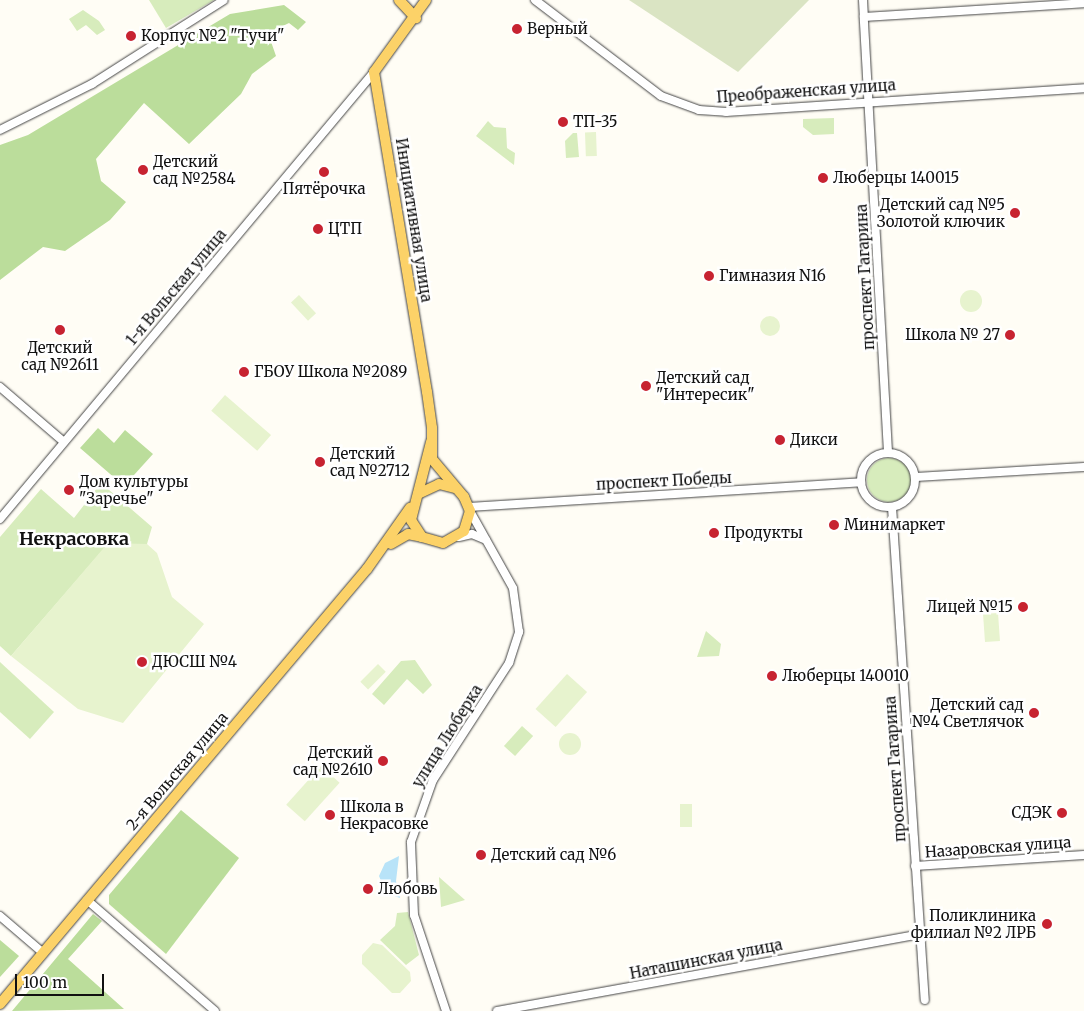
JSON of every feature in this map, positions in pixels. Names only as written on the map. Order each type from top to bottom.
[{"type":"main road","points":[[398,0],[416,18]]},
{"type":"main road","points":[[416,18],[426,0]]},
{"type":"main road","points":[[374,72],[416,18],[434,0]]},
{"type":"main road","name":"Инициативная улица","points":[[374,72],[427,392],[434,464],[460,492],[470,509]]},
{"type":"main road","name":"Инициативная улица","points":[[422,537],[411,520],[414,501],[431,442]]},
{"type":"main road","points":[[414,501],[439,484],[460,492]]},
{"type":"main road","name":"2-я Вольская улица","points":[[0,1004],[42,952],[378,557],[414,501]]},
{"type":"main road","points":[[422,537],[443,543],[459,536],[468,526],[470,509]]},
{"type":"main road","name":"2-я Вольская улица","points":[[378,557],[403,536],[422,537]]},
{"type":"street","points":[[0,130],[92,84],[224,0]]},
{"type":"street","name":"Преображенская улица","points":[[535,0],[661,96],[684,107],[726,112],[869,100],[1084,88]]},
{"type":"street","name":"проспект Гагарина","points":[[863,0],[888,452]]},
{"type":"street","points":[[864,17],[1084,3]]},
{"type":"street","name":"1-я Вольская улица","points":[[0,519],[374,72]]},
{"type":"street","points":[[0,387],[64,442]]},
{"type":"street","points":[[888,452],[903,456],[916,477],[912,493],[892,507],[875,504],[861,482],[868,461],[888,452]]},
{"type":"street","points":[[916,477],[1084,468]]},
{"type":"street","name":"проспект Победы","points":[[470,509],[861,482]]},
{"type":"street","name":"проспект Гагарина","points":[[892,507],[919,934],[925,1000]]},
{"type":"street","name":"улица Люберка","points":[[446,1011],[414,916],[411,842],[433,780],[515,648],[517,601],[470,509]]},
{"type":"street","points":[[459,536],[472,534],[488,541]]},
{"type":"street","name":"Назаровская улица","points":[[915,866],[1084,855]]},
{"type":"street","points":[[88,900],[215,1011]]},
{"type":"street","points":[[0,916],[42,952]]},
{"type":"street","name":"Наташинская улица","points":[[497,1011],[919,934]]},
{"type":"green space","points":[[149,0],[214,0],[166,28]]},
{"type":"green space","points":[[629,0],[809,0],[738,72]]},
{"type":"green space","points":[[284,5],[306,22],[298,30],[289,23],[268,33],[276,56],[252,74],[241,94],[189,144],[144,103],[96,159],[101,181],[126,202],[110,220],[65,251],[43,247],[0,280],[0,145],[28,135],[230,14]]},
{"type":"green space","points":[[83,10],[99,21],[105,30],[97,35],[86,25],[77,31],[69,19]]},
{"type":"green space","points":[[834,118],[834,134],[813,135],[803,127],[803,119]]},
{"type":"green space","points":[[488,121],[494,127],[506,128],[507,148],[515,153],[514,165],[476,136]]},
{"type":"green space","points":[[585,132],[596,132],[597,156],[586,156]]},
{"type":"green space","points":[[573,133],[577,133],[579,157],[566,158],[565,141]]},
{"type":"green space","points":[[971,290],[979,293],[982,301],[979,309],[971,312],[963,309],[960,301],[963,293]]},
{"type":"green space","points":[[299,295],[316,313],[308,321],[291,303]]},
{"type":"green space","points":[[770,316],[777,319],[780,326],[777,333],[770,336],[763,333],[760,326],[763,319]]},
{"type":"green space","points":[[225,395],[271,435],[257,451],[211,411]]},
{"type":"green space","points":[[98,428],[114,443],[125,430],[153,454],[124,486],[80,448]]},
{"type":"green space","points":[[889,458],[901,462],[907,468],[911,480],[907,492],[901,498],[889,502],[877,498],[871,492],[867,480],[871,468],[877,462]]},
{"type":"green space","points":[[101,483],[152,527],[147,544],[108,544],[11,656],[0,646],[0,537],[41,489],[74,518]]},
{"type":"green space","points":[[108,543],[147,544],[157,553],[172,597],[204,624],[123,723],[78,709],[11,656]]},
{"type":"green space","points":[[998,613],[1000,641],[985,642],[983,614]]},
{"type":"green space","points":[[706,631],[721,644],[719,656],[697,657]]},
{"type":"green space","points":[[415,660],[432,685],[423,694],[407,679],[384,705],[372,694],[401,661]]},
{"type":"green space","points":[[0,662],[54,712],[30,739],[0,712]]},
{"type":"green space","points":[[378,664],[386,672],[368,689],[360,682]]},
{"type":"green space","points":[[567,674],[587,692],[556,727],[536,709]]},
{"type":"green space","points":[[522,726],[533,736],[515,756],[504,746]]},
{"type":"green space","points":[[570,733],[578,736],[581,744],[578,752],[570,755],[562,752],[559,744],[562,736]]},
{"type":"green space","points":[[321,766],[340,783],[305,821],[286,805]]},
{"type":"green space","points":[[680,804],[692,804],[692,827],[680,827]]},
{"type":"green space","points":[[181,810],[239,858],[166,954],[109,904],[109,895]]},
{"type":"green space","points":[[439,877],[465,900],[441,907]]},
{"type":"green space","points":[[408,912],[419,955],[406,965],[380,940],[395,926],[397,913]]},
{"type":"green space","points":[[93,914],[102,921],[68,959],[124,1009],[12,1011]]},
{"type":"green space","points":[[0,940],[19,956],[0,977]]},
{"type":"green space","points":[[373,943],[382,945],[410,972],[411,981],[400,993],[392,993],[362,964],[362,955]]},
{"type":"water","points":[[399,856],[396,881],[400,898],[386,893],[379,876],[385,863]]},
{"type":"place","name":"Верный","points":[[517,29]]},
{"type":"place","name":"Корпус №2 \"Тучи\"","points":[[131,36]]},
{"type":"place","name":"ТП-35","points":[[563,122]]},
{"type":"place","name":"Детский сад №2584","points":[[143,170]]},
{"type":"place","name":"Пятёрочка","points":[[324,172]]},
{"type":"place","name":"Люберцы 140015","points":[[823,178]]},
{"type":"place","name":"Детский сад №5 Золотой ключик","points":[[1015,213]]},
{"type":"place","name":"ЦТП","points":[[318,229]]},
{"type":"place","name":"Гимназия N16","points":[[709,276]]},
{"type":"place","name":"Детский сад №2611","points":[[60,330]]},
{"type":"place","name":"Школа № 27","points":[[1010,335]]},
{"type":"place","name":"ГБОУ Школа №2089","points":[[244,372]]},
{"type":"place","name":"Детский сад \"Интересик\"","points":[[646,386]]},
{"type":"place","name":"Дикси","points":[[780,440]]},
{"type":"place","name":"Детский сад №2712","points":[[320,462]]},
{"type":"place","name":"Дом культуры \"Заречье\"","points":[[69,490]]},
{"type":"place","name":"Минимаркет","points":[[834,525]]},
{"type":"place","name":"Продукты","points":[[714,533]]},
{"type":"place","name":"Лицей №15","points":[[1023,607]]},
{"type":"place","name":"ДЮСШ №4","points":[[142,662]]},
{"type":"place","name":"Люберцы 140010","points":[[772,676]]},
{"type":"place","name":"Детский сад №4 Светлячок","points":[[1034,713]]},
{"type":"place","name":"Детский сад №2610","points":[[383,761]]},
{"type":"place","name":"СДЭК","points":[[1062,813]]},
{"type":"place","name":"Школа в Некрасовке","points":[[330,815]]},
{"type":"place","name":"Детский сад №6","points":[[481,855]]},
{"type":"place","name":"Любовь","points":[[368,889]]},
{"type":"place","name":"Поликлиника филиал №2 ЛРБ","points":[[1047,924]]},
{"type":"district","name":"Некрасовка","points":[[74,539]]}]
